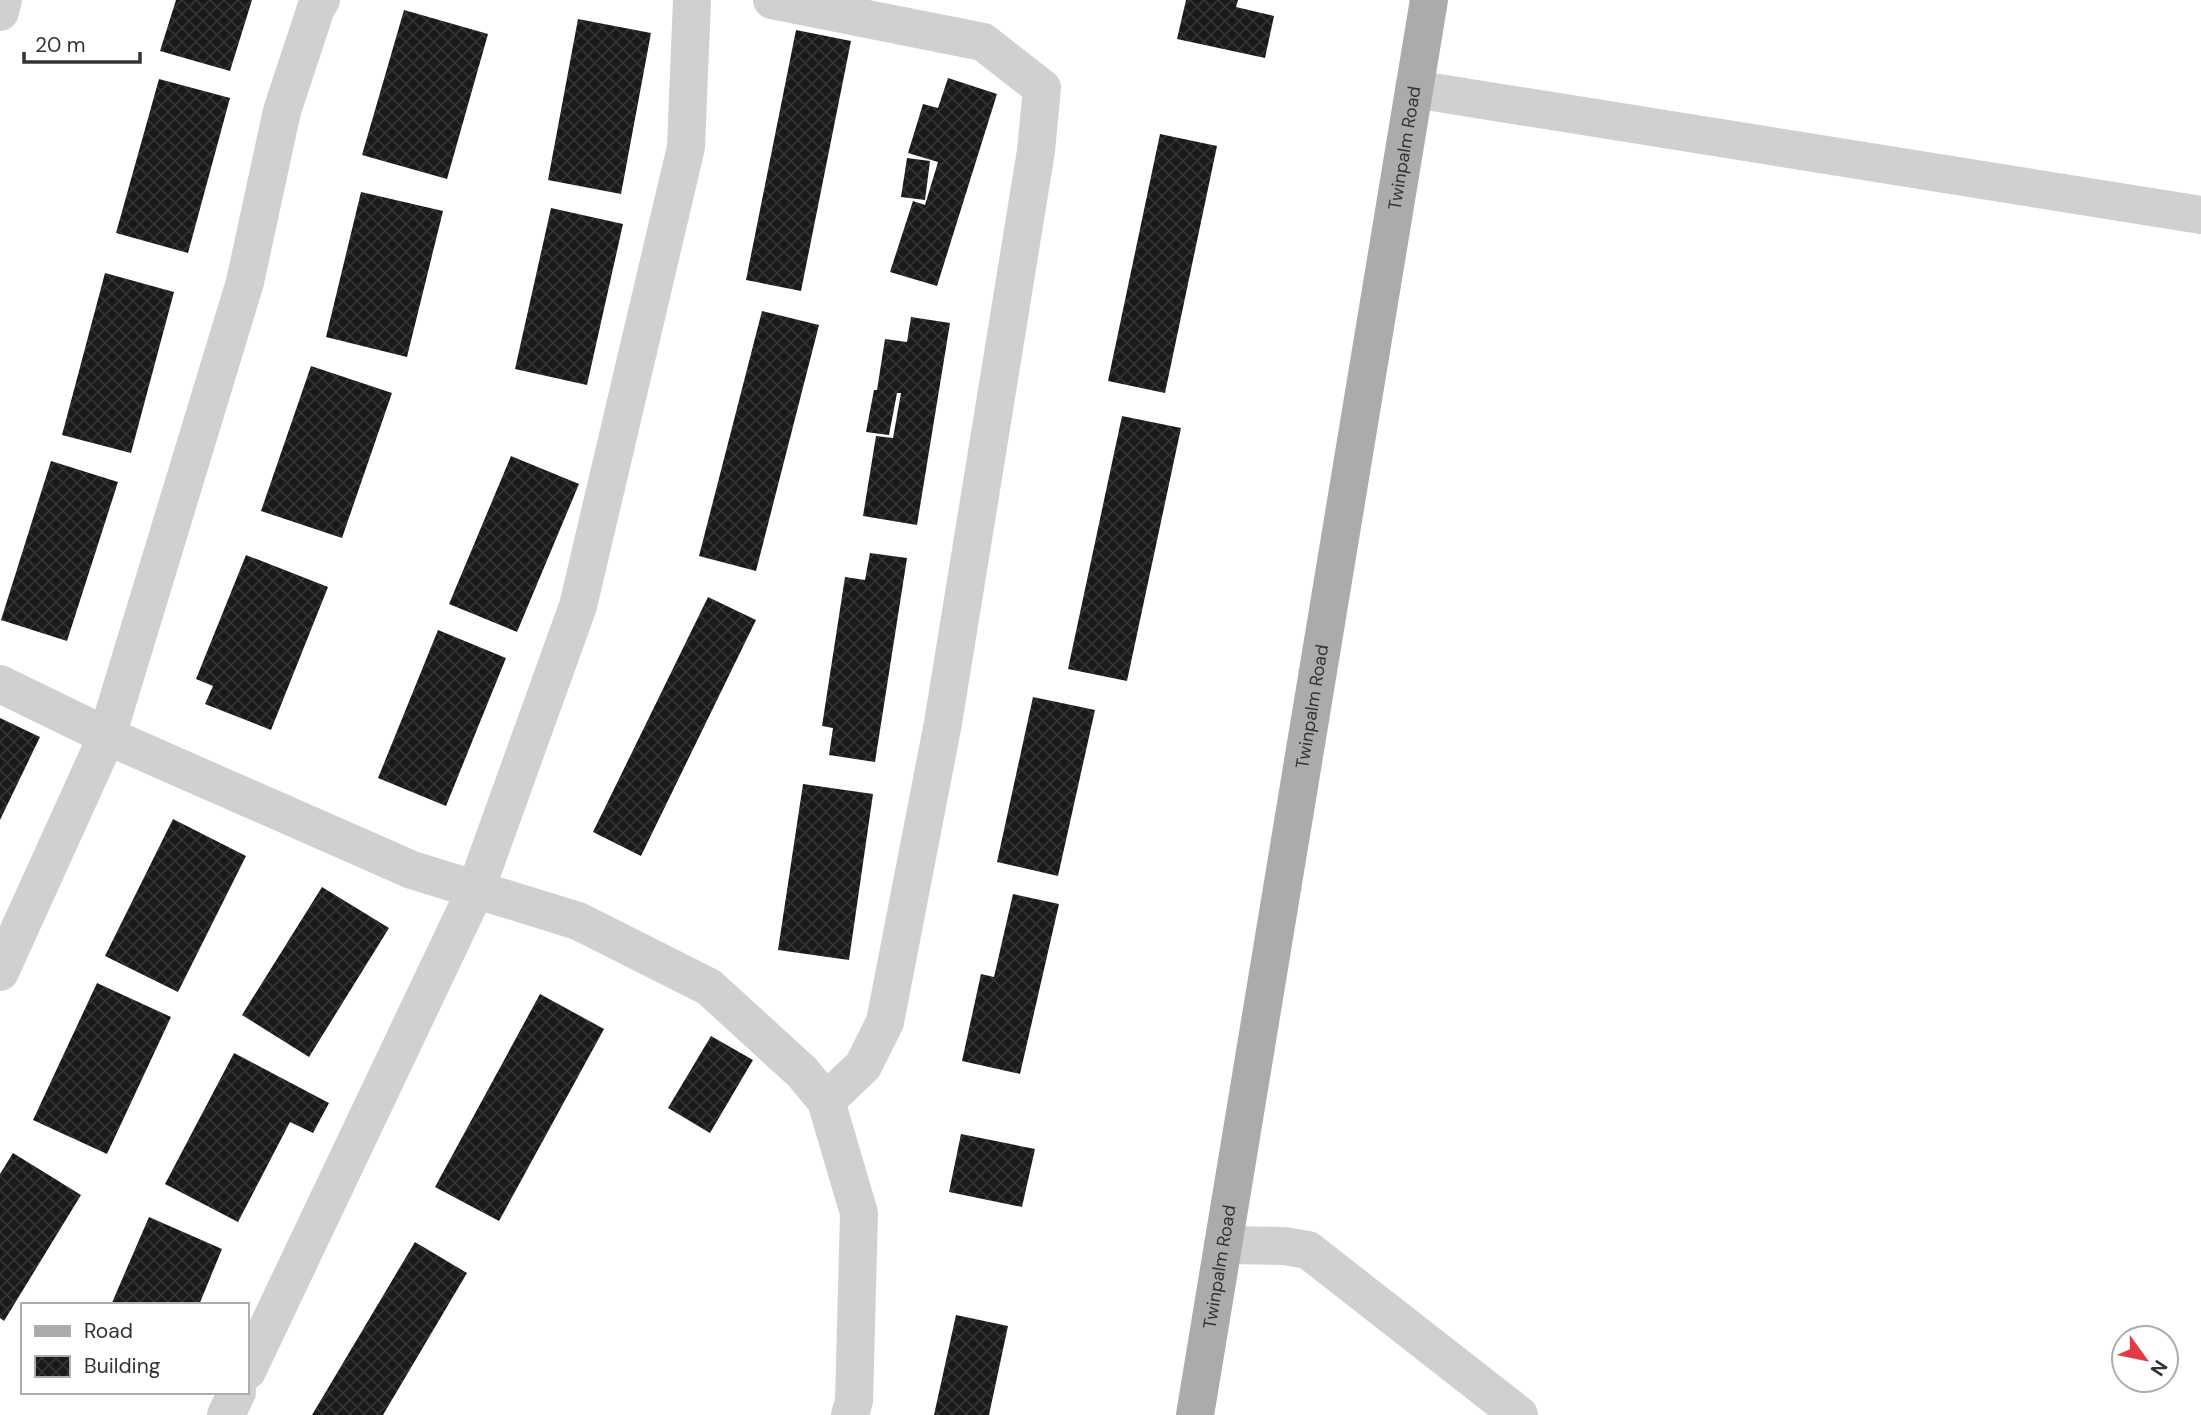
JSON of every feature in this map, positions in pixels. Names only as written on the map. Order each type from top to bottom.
[{"type":"main road","name":"Twinpalm Road","points":[[1195,1415],[1429,0]]},
{"type":"street","points":[[0,12],[3,0]]},
{"type":"street","points":[[0,972],[107,736],[245,282],[282,111],[321,0]]},
{"type":"street","points":[[248,1369],[476,889],[578,606],[686,148],[692,0]]},
{"type":"street","points":[[772,0],[983,42],[1042,88],[1036,151],[945,709],[885,1022],[863,1066],[826,1101]]},
{"type":"street","points":[[1414,89],[2201,215]]},
{"type":"street","points":[[0,684],[107,736],[412,870],[578,921],[709,987],[803,1072],[826,1101],[859,1213],[854,1401],[850,1415]]},
{"type":"street","points":[[1223,1245],[1284,1245],[1308,1250],[1518,1415]]},
{"type":"street","points":[[226,1415],[236,1394]]},
{"type":"building","points":[[176,0],[252,0],[230,71],[160,51]]},
{"type":"building","points":[[1186,0],[1238,0],[1236,7],[1274,16],[1265,58],[1177,39]]},
{"type":"building","points":[[404,10],[488,34],[447,179],[362,155]]},
{"type":"building","points":[[578,19],[651,33],[621,194],[548,180]]},
{"type":"building","points":[[796,30],[851,41],[801,291],[746,280]]},
{"type":"building","points":[[948,78],[997,94],[937,286],[890,272],[913,201],[925,205],[938,162],[908,153],[923,104],[938,108]]},
{"type":"building","points":[[159,79],[230,98],[188,253],[116,233]]},
{"type":"building","points":[[1160,134],[1217,146],[1165,393],[1108,381]]},
{"type":"building","points":[[907,158],[930,161],[925,200],[901,197]]},
{"type":"building","points":[[361,192],[443,211],[407,357],[326,337]]},
{"type":"building","points":[[551,208],[623,224],[587,385],[515,369]]},
{"type":"building","points":[[105,273],[174,292],[131,453],[62,435]]},
{"type":"building","points":[[762,311],[819,325],[756,571],[699,556]]},
{"type":"building","points":[[911,317],[950,323],[917,525],[863,516],[876,436],[893,438],[901,393],[897,393],[889,435],[866,432],[874,390],[877,390],[885,339],[907,342]]},
{"type":"building","points":[[311,366],[392,393],[342,538],[261,511]]},
{"type":"building","points":[[1122,416],[1181,428],[1127,681],[1068,669]]},
{"type":"building","points":[[511,456],[579,484],[517,632],[449,604]]},
{"type":"building","points":[[51,461],[118,482],[67,641],[1,620]]},
{"type":"building","points":[[870,553],[907,558],[875,762],[829,755],[833,728],[822,726],[845,577],[865,580]]},
{"type":"building","points":[[246,555],[328,587],[271,730],[205,704],[213,686],[196,679]]},
{"type":"building","points":[[708,597],[756,620],[641,856],[593,832]]},
{"type":"building","points":[[438,630],[506,658],[446,806],[378,778]]},
{"type":"building","points":[[1033,697],[1095,710],[1058,876],[997,862]]},
{"type":"building","points":[[0,718],[40,737],[0,820]]},
{"type":"building","points":[[803,784],[873,794],[849,960],[778,950]]},
{"type":"building","points":[[173,819],[246,856],[178,992],[105,956]]},
{"type":"building","points":[[322,887],[389,928],[309,1057],[242,1015]]},
{"type":"building","points":[[1013,894],[1059,904],[1020,1074],[962,1061],[981,974],[994,977]]},
{"type":"building","points":[[97,983],[171,1017],[107,1154],[33,1120]]},
{"type":"building","points":[[540,994],[604,1029],[499,1221],[435,1187]]},
{"type":"building","points":[[711,1036],[753,1060],[710,1133],[668,1108]]},
{"type":"building","points":[[234,1053],[329,1103],[313,1133],[290,1122],[238,1222],[165,1184]]},
{"type":"building","points":[[961,1134],[1035,1149],[1022,1207],[949,1192]]},
{"type":"building","points":[[13,1153],[81,1195],[4,1321],[0,1318],[0,1174]]},
{"type":"building","points":[[149,1217],[222,1249],[200,1303],[112,1303]]},
{"type":"building","points":[[415,1242],[467,1273],[383,1415],[312,1415]]},
{"type":"building","points":[[956,1315],[1008,1326],[989,1415],[934,1415]]}]
